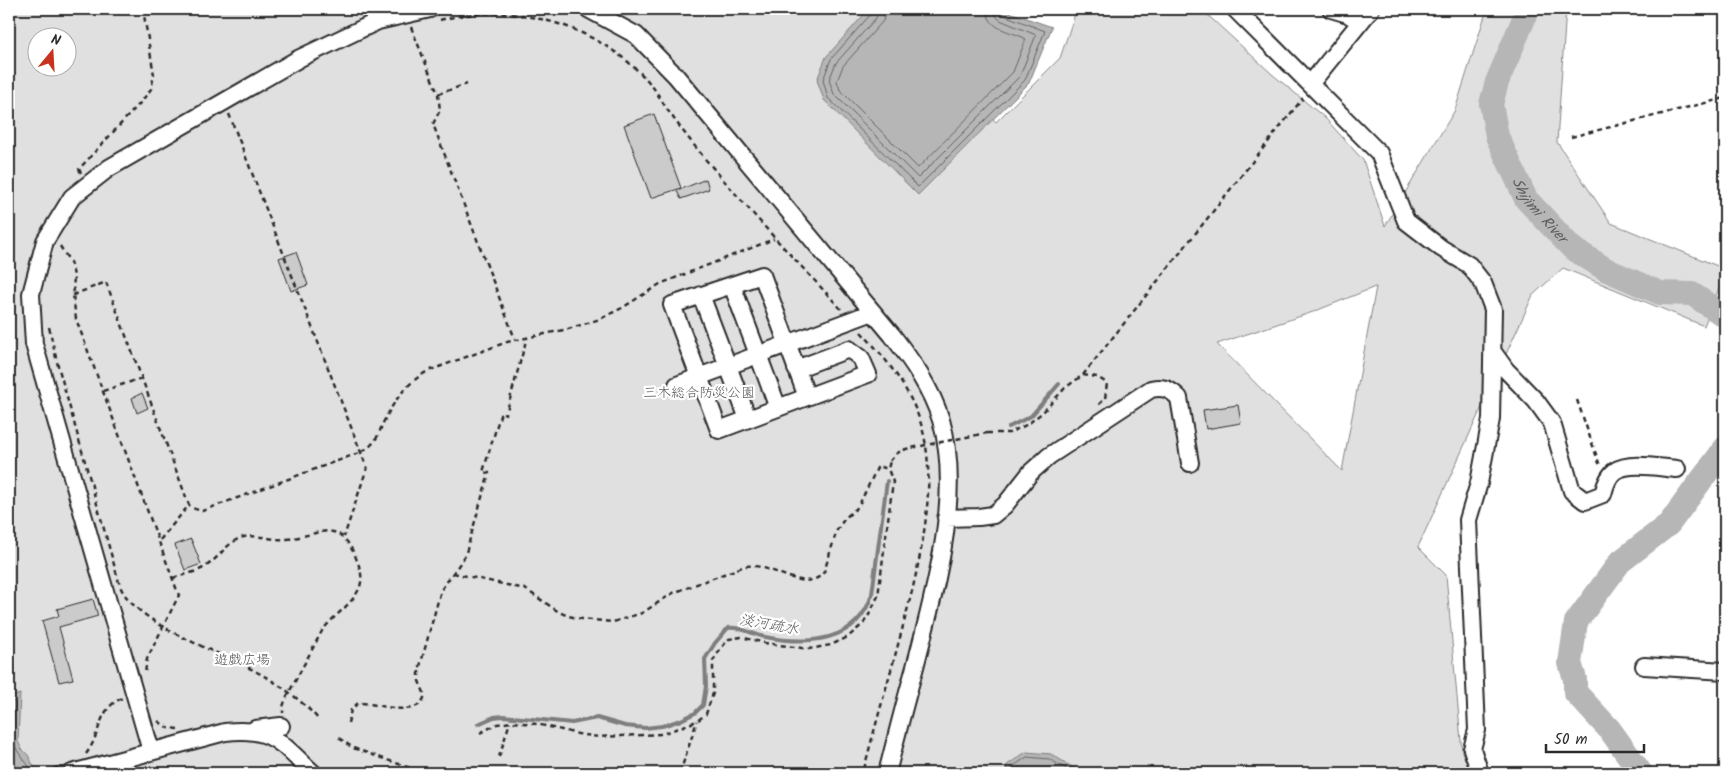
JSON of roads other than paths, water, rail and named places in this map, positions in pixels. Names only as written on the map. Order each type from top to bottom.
[{"type":"street","points":[[588,9],[636,35],[676,76],[873,312],[921,375],[934,402],[944,434],[948,459],[946,518],[936,584],[887,773]]},
{"type":"street","points":[[1235,9],[1380,153],[1406,221],[1442,248],[1469,265],[1483,283],[1493,309],[1491,419],[1479,482],[1468,520],[1477,730],[1472,749],[1480,773]]},
{"type":"street","points":[[1331,9],[1348,14],[1360,22]]},
{"type":"street","points":[[1311,83],[1371,9]]},
{"type":"street","points":[[151,751],[34,344],[31,294],[45,241],[72,197],[110,168],[300,58],[378,21],[433,15]]},
{"type":"street","points":[[796,369],[849,348],[861,358],[868,374],[778,408],[719,430],[672,305],[762,276],[796,369],[807,397]]},
{"type":"street","points":[[732,285],[778,408]]},
{"type":"street","points":[[702,295],[748,419]]},
{"type":"street","points":[[677,385],[873,312]]},
{"type":"street","points":[[1493,352],[1506,370],[1536,401],[1552,423],[1572,491],[1585,501],[1603,494],[1607,481],[1616,470],[1634,465],[1677,470]]},
{"type":"street","points":[[946,518],[979,518],[993,515],[1005,504],[1031,472],[1049,456],[1151,389],[1167,388],[1179,398],[1190,463]]},
{"type":"street","points":[[1644,666],[1725,671]]},
{"type":"street","points":[[248,730],[278,720]]},
{"type":"street","points":[[70,769],[225,732],[248,730],[263,732],[278,741],[313,773]]},
{"type":"water","points":[[869,9],[1000,9],[1052,27],[1029,83],[918,195],[824,100],[817,80],[826,57]]},
{"type":"water","points":[[20,694],[18,741],[37,773],[9,773],[9,697]]},
{"type":"water","points":[[1026,752],[1051,754],[1082,773],[1006,773],[1007,765]]},
{"type":"waterway","name":"Shijimi River","points":[[1528,9],[1497,82],[1491,104],[1497,136],[1526,199],[1572,248],[1607,270],[1660,293],[1692,294],[1725,316]]},
{"type":"waterway","name":"淡河疏水","points":[[1009,427],[1031,416],[1059,384]]},
{"type":"waterway","name":"Shijimi River","points":[[1641,773],[1610,730],[1575,692],[1575,679],[1570,663],[1576,622],[1620,562],[1669,524],[1725,448]]},
{"type":"waterway","name":"淡河疏水","points":[[478,724],[494,717],[503,716],[572,723],[597,718],[625,726],[645,728],[662,726],[695,713],[703,705],[706,686],[705,659],[715,643],[728,628],[742,629],[765,637],[797,641],[829,637],[843,631],[855,623],[865,610],[872,594],[887,481]]},
{"type":"park label","name":"三木総合防災公園","points":[[699,392]]},
{"type":"park label","name":"遊戯広場","points":[[242,659]]}]
